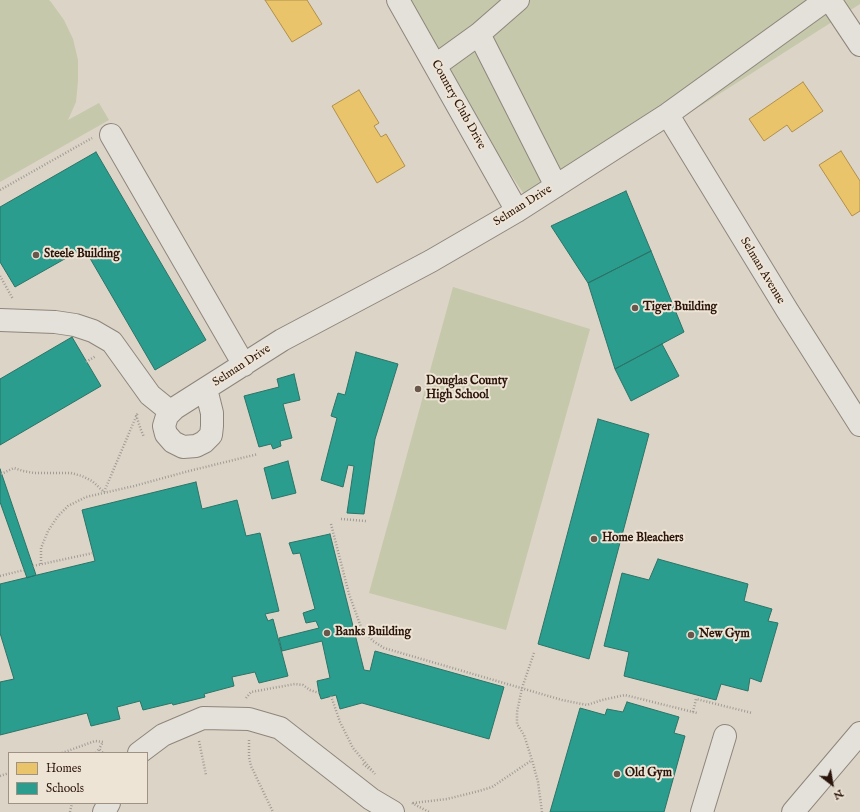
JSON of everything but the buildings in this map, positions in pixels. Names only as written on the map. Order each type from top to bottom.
[{"type":"street","name":"Country Club Drive","points":[[398,0],[517,211]]},
{"type":"street","points":[[436,65],[479,34],[518,0]]},
{"type":"street","name":"Selman Drive","points":[[206,389],[212,413],[211,435],[204,442],[196,446],[183,447],[173,442],[166,434],[164,426],[167,416],[171,412],[206,389],[293,334],[431,261],[517,211],[668,114],[826,0]]},
{"type":"street","points":[[830,0],[860,45]]},
{"type":"street","points":[[479,34],[556,186]]},
{"type":"street","name":"Selman Avenue","points":[[668,114],[786,310],[860,425]]},
{"type":"street","points":[[111,135],[244,365]]},
{"type":"street","points":[[0,320],[55,322],[75,325],[93,331],[112,342],[150,395],[171,412]]},
{"type":"street","points":[[141,752],[163,736],[202,718],[245,711],[280,728],[371,799],[403,805]]},
{"type":"street","points":[[793,812],[860,732]]},
{"type":"street","points":[[702,812],[725,736]]},
{"type":"path","points":[[0,190],[108,130],[111,135]]},
{"type":"path","points":[[104,492],[136,415],[150,395]]},
{"type":"path","points":[[41,564],[41,548],[48,532],[58,516],[68,506],[86,497],[104,492],[134,486],[189,470],[258,454]]},
{"type":"path","points":[[1,474],[14,468],[23,471],[50,474],[71,473],[92,481],[104,492]]},
{"type":"path","points":[[341,519],[366,521]]},
{"type":"path","points":[[331,524],[349,594],[361,627],[373,641],[384,648],[522,688],[587,705],[625,695],[697,713]]},
{"type":"path","points":[[33,566],[72,559],[93,553]]},
{"type":"path","points":[[0,576],[24,570]]},
{"type":"path","points":[[534,653],[522,688],[517,712],[517,724],[524,735],[532,760],[538,782],[542,812]]},
{"type":"path","points":[[273,812],[251,766],[249,757],[245,711],[251,692],[295,684],[303,685],[310,690],[319,693]]},
{"type":"path","points":[[331,696],[340,722],[353,748],[379,780]]},
{"type":"path","points":[[693,712],[696,699],[752,713]]},
{"type":"path","points":[[198,736],[206,775]]},
{"type":"path","points":[[65,752],[95,741],[103,742],[96,752]]},
{"type":"path","points":[[98,749],[102,752]]},
{"type":"path","points":[[403,805],[464,795],[492,787],[532,760]]},
{"type":"path","points":[[403,805],[429,812]]},
{"type":"green space","points":[[0,0],[49,0],[51,2],[64,20],[73,39],[78,60],[76,102],[68,120],[99,103],[109,120],[0,182]]},
{"type":"green space","points":[[400,0],[860,0],[860,4],[677,121],[526,197],[425,47]]},
{"type":"green space","points":[[453,287],[590,329],[506,630],[369,593]]},
{"type":"place","name":"Steele Building","points":[[36,255]]},
{"type":"place","name":"Tiger Building","points":[[635,308]]},
{"type":"place","name":"Douglas County High School","points":[[418,389]]},
{"type":"place","name":"Home Bleachers","points":[[594,539]]},
{"type":"place","name":"Banks Building","points":[[327,633]]},
{"type":"place","name":"New Gym","points":[[691,635]]},
{"type":"place","name":"Old Gym","points":[[617,774]]}]
